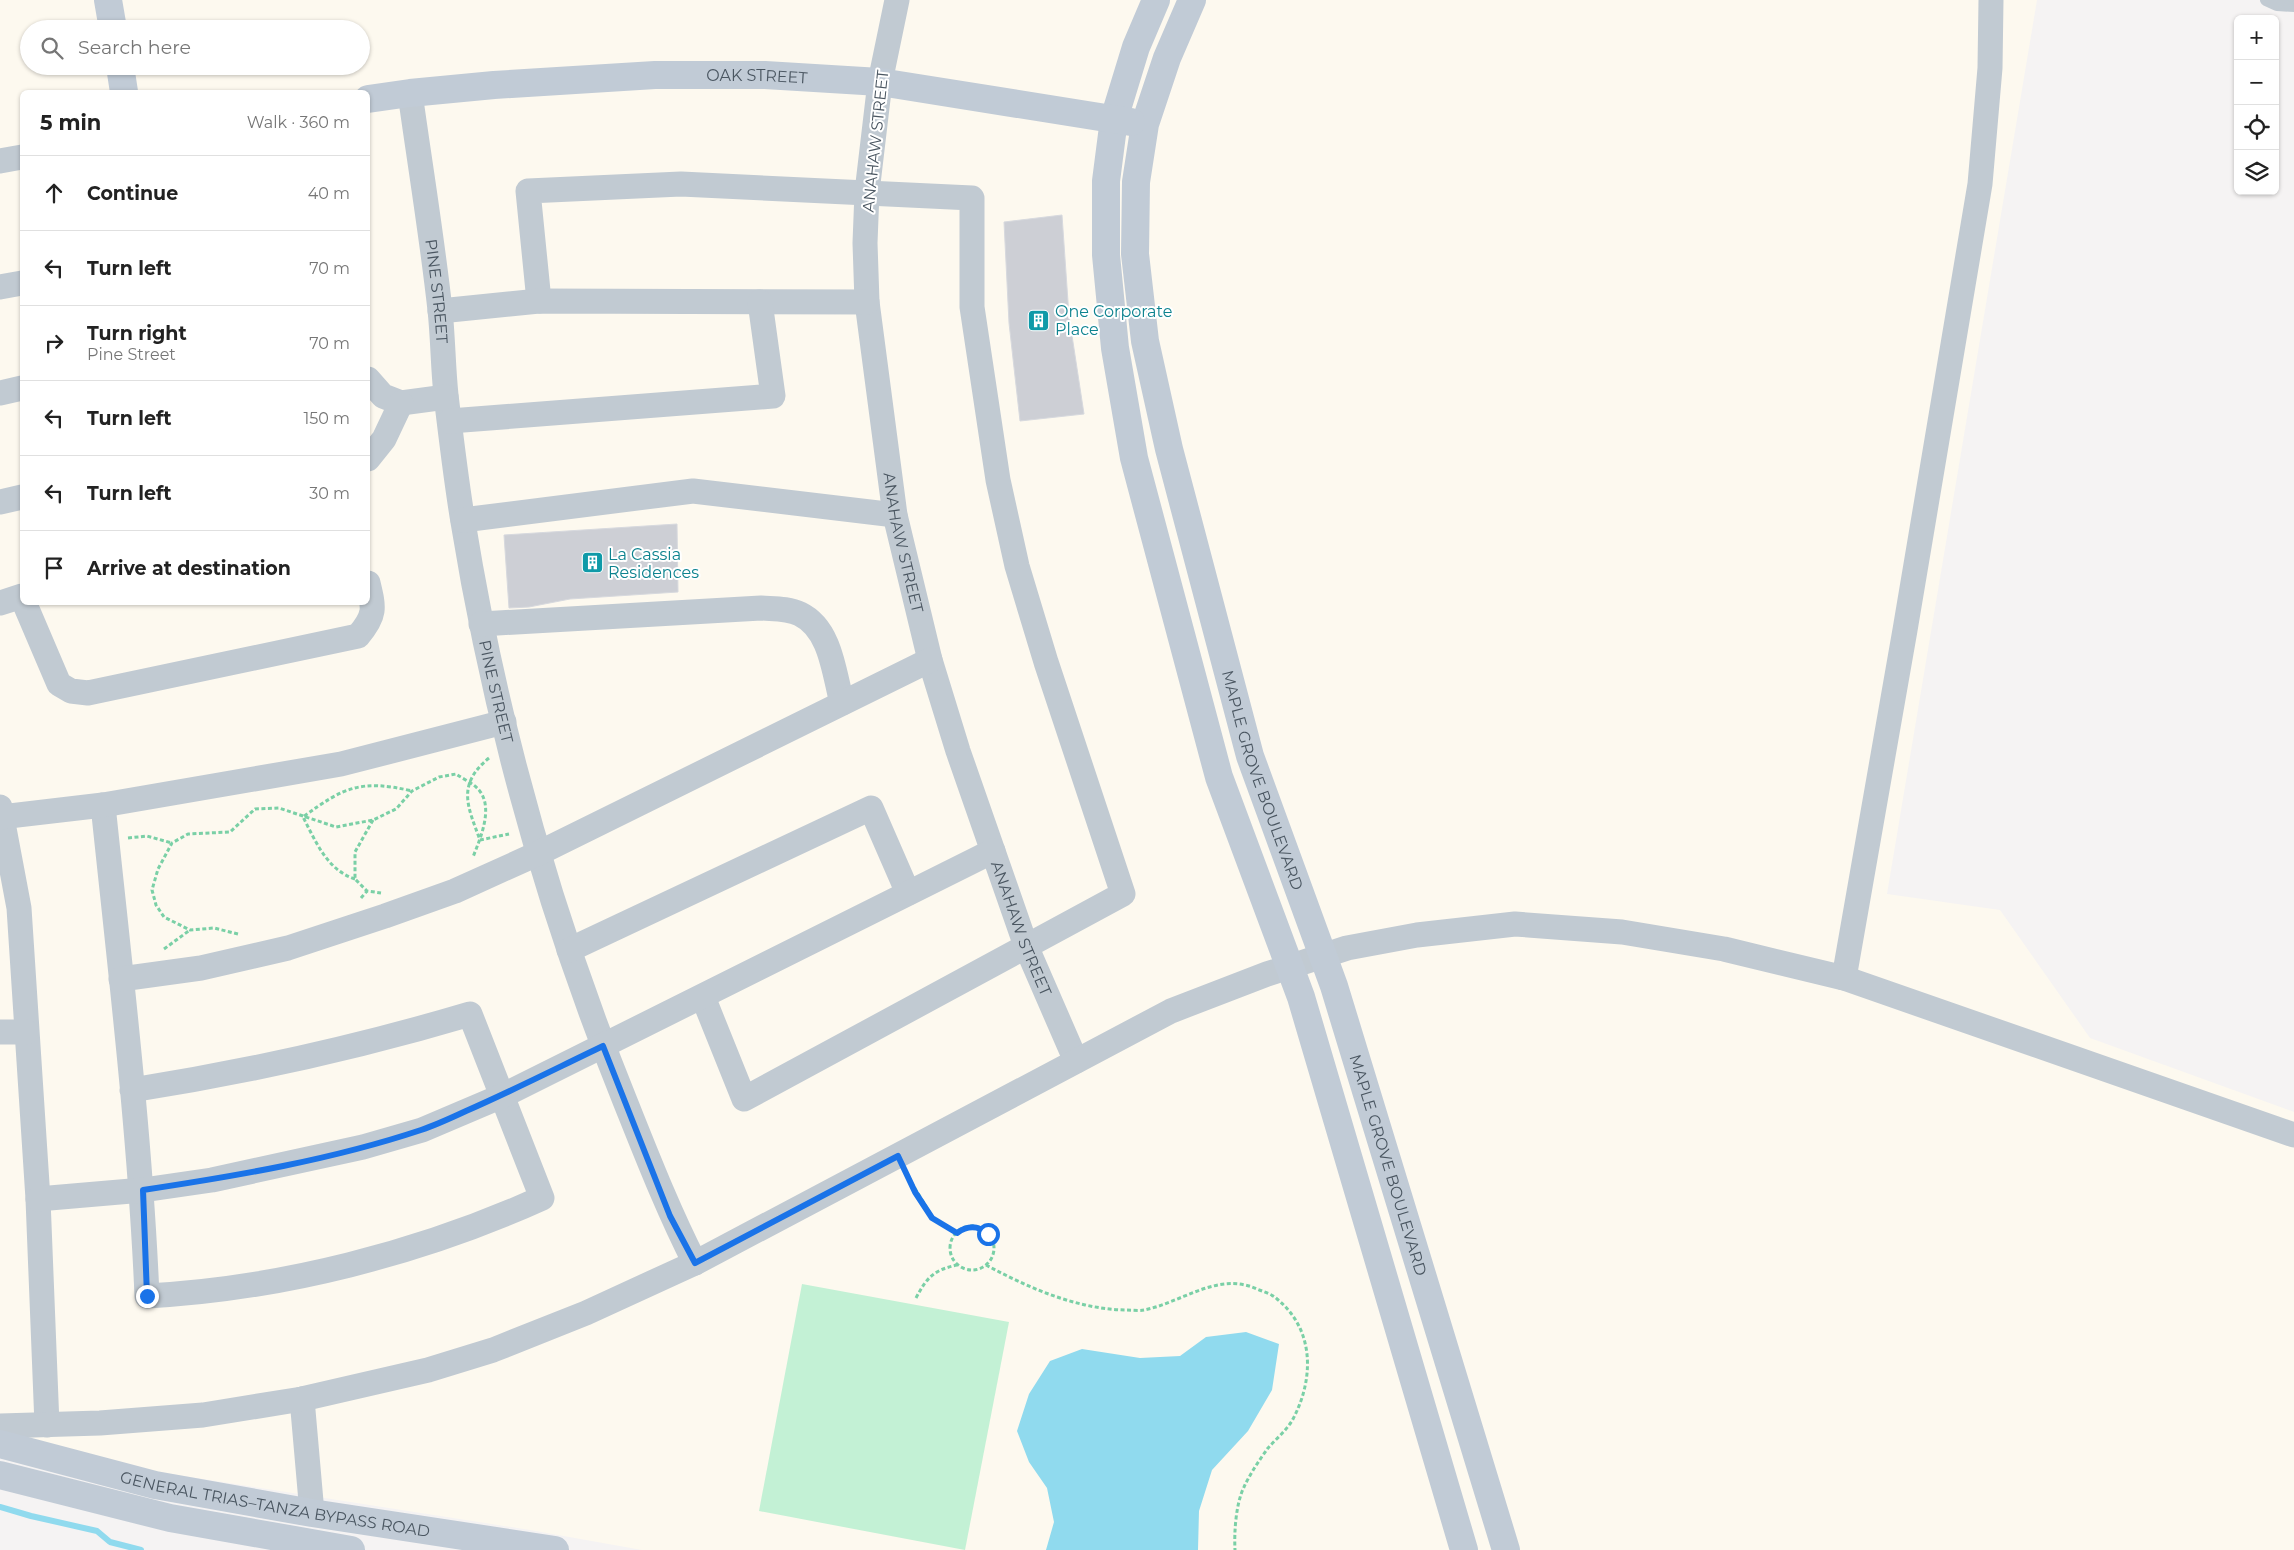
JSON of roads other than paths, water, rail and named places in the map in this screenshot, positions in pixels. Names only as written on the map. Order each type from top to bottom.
[{"type":"street","points":[[108,0],[111,20]]},
{"type":"street","name":"ANAHAW STREET","points":[[897,0],[880,82],[867,192],[865,243],[867,302],[895,515],[930,660],[958,751],[1026,946],[1076,1061]]},
{"type":"street","points":[[1156,0],[1136,47],[1114,119],[1106,181],[1106,255],[1115,348],[1134,458],[1219,777],[1302,997],[1464,1550]]},
{"type":"street","name":"MAPLE GROVE BOULEVARD","points":[[1192,0],[1167,58],[1145,124],[1136,182],[1135,254],[1145,342],[1169,449],[1250,756],[1324,955],[1506,1550]]},
{"type":"street","points":[[1844,978],[1902,649],[1980,184],[1990,68],[1991,0]]},
{"type":"street","points":[[121,75],[124,90]]},
{"type":"street","name":"OAK STREET","points":[[370,99],[494,85],[655,75],[766,75],[880,82],[1145,124]]},
{"type":"street","name":"PINE STREET","points":[[410,93],[440,311],[448,409],[463,520],[482,624],[506,732],[569,950],[603,1046],[670,1216],[695,1263]]},
{"type":"street","points":[[0,161],[20,157]]},
{"type":"street","points":[[539,301],[528,191],[681,184],[972,198],[972,307],[998,480],[1017,566],[1046,662],[1123,894],[744,1099],[703,997]]},
{"type":"street","points":[[0,287],[20,283]]},
{"type":"street","points":[[440,311],[539,301],[867,302]]},
{"type":"street","points":[[370,382],[383,396],[401,403],[448,409],[773,396],[760,302]]},
{"type":"street","points":[[0,393],[20,388]]},
{"type":"street","points":[[370,456],[384,439],[401,403]]},
{"type":"street","points":[[463,520],[693,491],[895,515]]},
{"type":"street","points":[[0,502],[20,497]]},
{"type":"street","points":[[21,605],[59,684],[71,692],[88,693],[358,636],[370,622],[374,606],[370,591]]},
{"type":"street","points":[[482,624],[761,608],[781,609],[799,614],[815,625],[825,639],[842,703]]},
{"type":"street","points":[[121,979],[201,968],[288,948],[454,891],[536,841],[842,703],[930,660]]},
{"type":"street","points":[[47,1425],[38,1199],[18,908],[1,813],[104,805],[341,764],[506,732]]},
{"type":"street","points":[[104,805],[132,1090],[143,1190],[147,1296],[186,1294],[241,1286],[391,1253],[498,1218],[542,1198],[470,1014],[390,1038],[298,1060],[221,1076],[132,1090]]},
{"type":"street","points":[[569,950],[871,808],[908,893]]},
{"type":"street","points":[[38,1199],[143,1190],[212,1180],[363,1147],[422,1130],[502,1096],[993,852]]},
{"type":"street","points":[[0,1426],[100,1424],[203,1415],[302,1399],[428,1370],[493,1350],[586,1313],[695,1263],[1171,1011],[1290,966],[1382,940],[1515,924],[1631,934],[1724,950],[1844,978],[2294,1135]]},
{"type":"street","points":[[0,1032],[26,1032]]},
{"type":"street","points":[[302,1399],[312,1513]]},
{"type":"street","name":"GENERAL TRIAS–TANZA BYPASS ROAD","points":[[0,1444],[154,1485],[312,1513],[555,1550]]},
{"type":"street","name":"GENERAL TRIAS–TANZA BYPASS ROAD","points":[[0,1475],[170,1518],[351,1550]]},
{"type":"lane","points":[[2266,0],[2277,5],[2294,6]]},
{"type":"water","points":[[1246,1332],[1279,1344],[1272,1390],[1248,1431],[1212,1470],[1199,1511],[1198,1550],[1046,1550],[1054,1522],[1047,1488],[1029,1462],[1017,1431],[1029,1394],[1050,1361],[1082,1349],[1140,1358],[1180,1356],[1206,1337]]},
{"type":"waterway","points":[[0,1507],[97,1531],[110,1542],[141,1550]]},
{"type":"place","name":"One Corporate Place","points":[[1039,320]]},
{"type":"place","name":"La Cassia Residences","points":[[592,563]]}]
